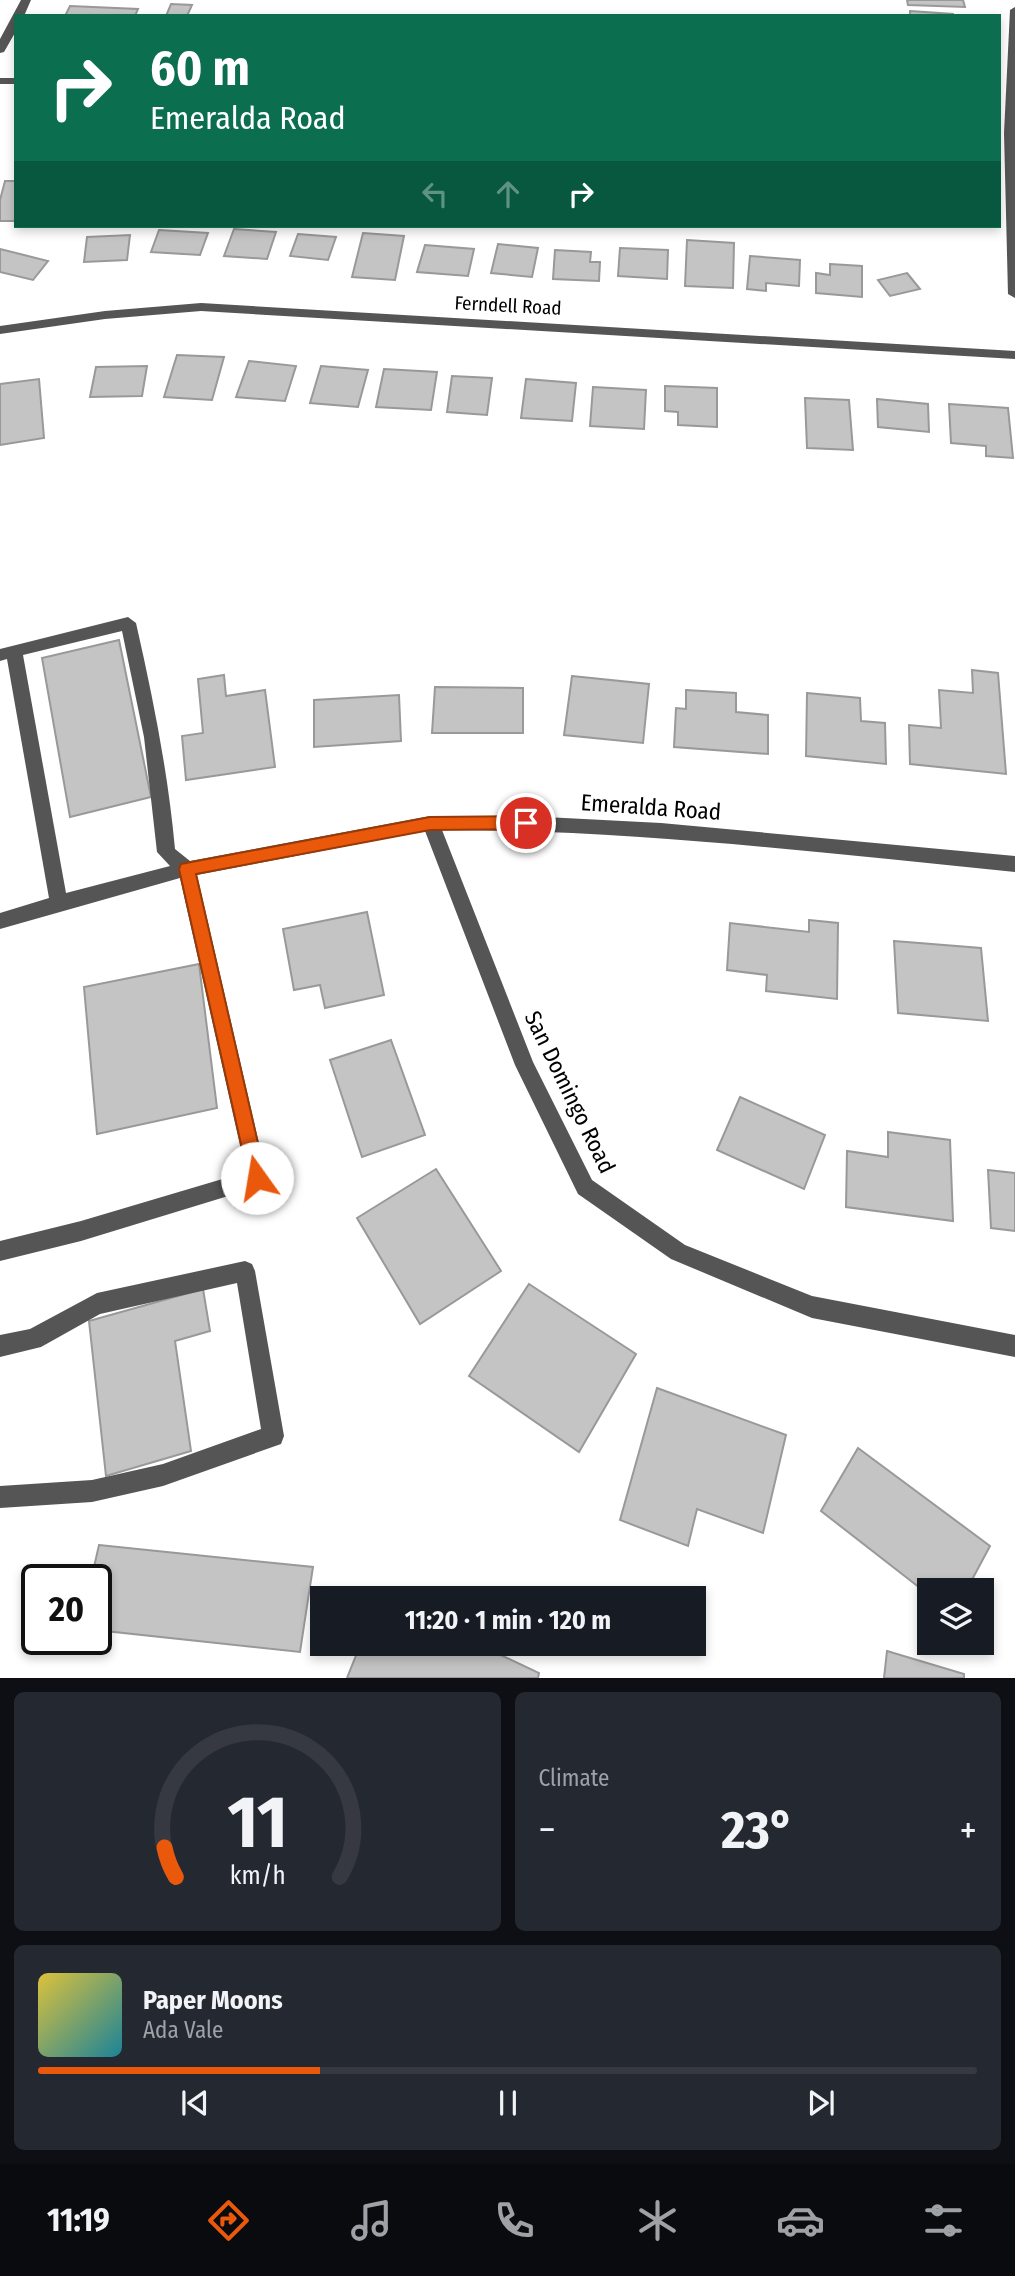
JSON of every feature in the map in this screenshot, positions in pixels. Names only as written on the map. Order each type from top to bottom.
[{"type":"street","points":[[1015,10],[1008,132],[1015,294]]},
{"type":"street","points":[[0,50],[14,24]]},
{"type":"street","name":"Ferndell Road","points":[[0,330],[105,315],[201,307],[1015,355]]},
{"type":"street","points":[[0,1251],[80,1231],[257,1178],[187,869],[166,852],[163,809],[150,718],[128,623],[7,653],[59,903]]},
{"type":"street","name":"Emeralda Road","points":[[0,921],[187,869],[430,823],[526,823],[661,830],[1015,864]]},
{"type":"street","name":"San Domingo Road","points":[[430,823],[525,1065],[585,1186],[678,1252],[812,1307],[1015,1346]]},
{"type":"street","points":[[0,1346],[33,1339],[97,1304],[244,1271],[272,1436],[163,1475],[92,1491],[0,1497]]},
{"type":"building","points":[[907,0],[963,0],[965,7],[908,5]]},
{"type":"building","points":[[171,4],[192,5],[188,14],[167,14]]},
{"type":"building","points":[[70,6],[138,9],[136,14],[66,14]]},
{"type":"building","points":[[910,11],[953,14],[910,14]]},
{"type":"building","points":[[5,181],[14,181],[14,221],[0,221],[0,200]]},
{"type":"building","points":[[234,229],[276,232],[267,259],[224,256]]},
{"type":"building","points":[[159,230],[208,233],[200,255],[151,252]]},
{"type":"building","points":[[363,233],[404,236],[395,280],[352,277]]},
{"type":"building","points":[[298,234],[336,237],[328,260],[290,256]]},
{"type":"building","points":[[130,235],[127,260],[84,262],[87,237]]},
{"type":"building","points":[[687,240],[734,243],[733,288],[685,286]]},
{"type":"building","points":[[498,244],[538,248],[532,277],[491,273]]},
{"type":"building","points":[[425,245],[474,249],[468,276],[417,272]]},
{"type":"building","points":[[620,248],[668,250],[667,279],[618,276]]},
{"type":"building","points":[[0,249],[48,261],[33,280],[0,272]]},
{"type":"building","points":[[555,250],[591,252],[590,262],[600,262],[599,281],[553,279]]},
{"type":"building","points":[[750,256],[800,260],[799,286],[766,283],[766,291],[747,289]]},
{"type":"building","points":[[830,264],[862,266],[862,297],[816,293],[816,273],[830,275]]},
{"type":"building","points":[[907,273],[920,289],[890,296],[878,280]]},
{"type":"building","points":[[177,355],[224,357],[212,400],[164,397]]},
{"type":"building","points":[[249,361],[296,366],[285,401],[236,397]]},
{"type":"building","points":[[147,366],[142,396],[90,397],[96,367]]},
{"type":"building","points":[[321,366],[368,370],[358,407],[310,403]]},
{"type":"building","points":[[384,369],[437,372],[431,410],[376,407]]},
{"type":"building","points":[[452,376],[492,378],[487,415],[447,412]]},
{"type":"building","points":[[39,379],[44,438],[0,445],[0,384]]},
{"type":"building","points":[[526,379],[576,383],[572,421],[521,418]]},
{"type":"building","points":[[665,386],[717,388],[717,427],[678,425],[678,412],[665,411]]},
{"type":"building","points":[[593,387],[646,390],[644,429],[590,426]]},
{"type":"building","points":[[805,398],[849,400],[853,450],[807,448]]},
{"type":"building","points":[[877,399],[928,404],[929,432],[878,427]]},
{"type":"building","points":[[949,404],[1008,408],[1013,458],[986,456],[986,446],[951,443]]},
{"type":"building","points":[[119,640],[151,797],[70,817],[42,658]]},
{"type":"building","points":[[972,670],[998,673],[1006,774],[910,764],[909,725],[941,728],[939,690],[973,693]]},
{"type":"building","points":[[224,675],[226,696],[265,690],[275,767],[186,780],[182,736],[203,733],[198,679]]},
{"type":"building","points":[[572,676],[649,684],[643,743],[564,735]]},
{"type":"building","points":[[435,687],[523,688],[523,733],[432,733]]},
{"type":"building","points":[[686,690],[736,693],[736,712],[768,715],[768,754],[674,747],[676,708],[686,709]]},
{"type":"building","points":[[807,693],[860,698],[861,721],[885,723],[886,764],[806,756]]},
{"type":"building","points":[[399,695],[401,741],[314,747],[314,700]]},
{"type":"building","points":[[367,912],[384,995],[325,1008],[320,985],[294,990],[283,929]]},
{"type":"building","points":[[809,920],[838,923],[837,999],[766,991],[767,975],[727,970],[730,923],[809,932]]},
{"type":"building","points":[[894,941],[981,948],[988,1021],[898,1013]]},
{"type":"building","points":[[199,964],[217,1108],[97,1134],[84,987]]},
{"type":"building","points":[[391,1040],[425,1135],[362,1157],[330,1060]]},
{"type":"building","points":[[740,1097],[825,1135],[804,1189],[717,1150]]},
{"type":"building","points":[[888,1132],[950,1140],[953,1221],[846,1207],[847,1151],[888,1157]]},
{"type":"building","points":[[436,1169],[501,1271],[420,1324],[357,1218]]},
{"type":"building","points":[[988,1170],[1015,1173],[1015,1231],[991,1228]]},
{"type":"building","points":[[529,1284],[636,1354],[579,1452],[469,1376]]},
{"type":"building","points":[[203,1289],[210,1331],[175,1341],[191,1451],[106,1476],[89,1321]]},
{"type":"building","points":[[657,1388],[786,1435],[763,1533],[697,1509],[688,1546],[620,1520]]},
{"type":"building","points":[[858,1448],[990,1546],[973,1578],[917,1578],[917,1586],[821,1511]]},
{"type":"building","points":[[99,1545],[313,1567],[300,1652],[112,1632],[112,1564],[95,1564]]},
{"type":"building","points":[[887,1651],[964,1674],[964,1678],[884,1678]]},
{"type":"building","points":[[356,1656],[503,1656],[539,1673],[538,1678],[347,1678]]},
{"type":"route","points":[[257,1178],[187,869],[430,823],[526,823]]}]
